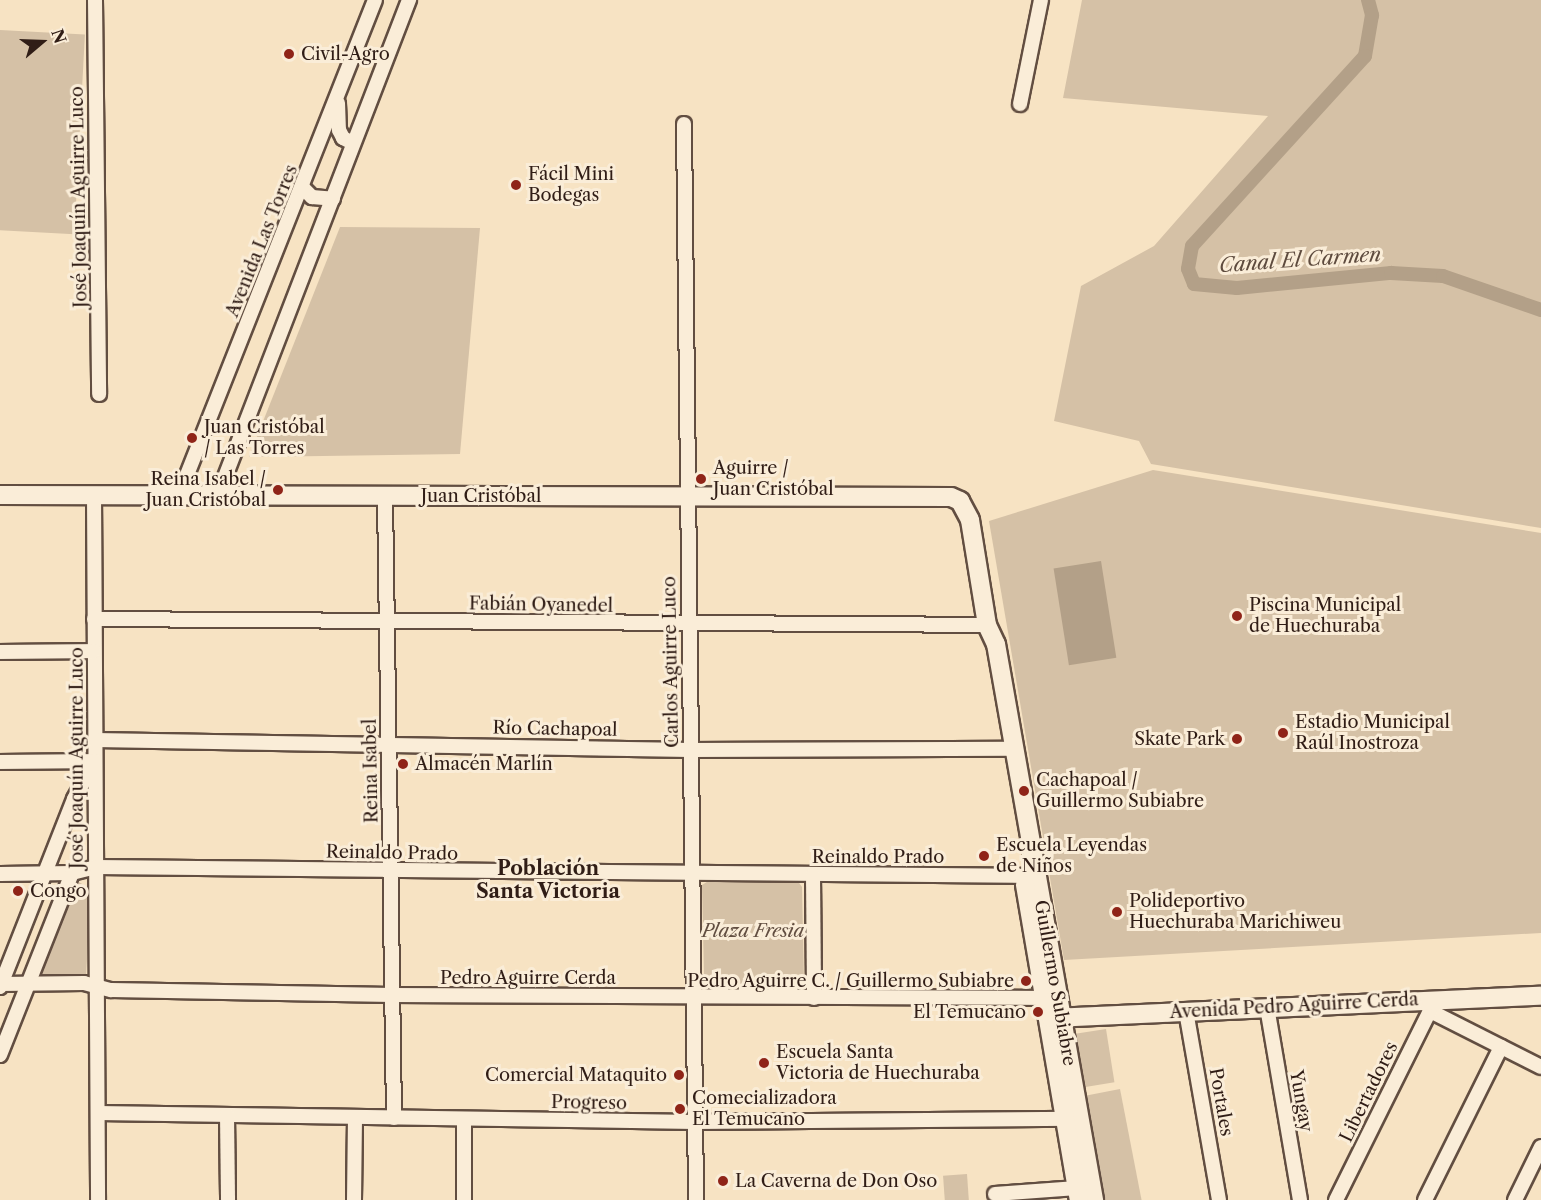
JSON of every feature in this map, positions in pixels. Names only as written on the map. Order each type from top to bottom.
[{"type":"street","name":"José Joaquín Aguirre Luco","points":[[95,0],[99,394]]},
{"type":"street","name":"Avenida Las Torres","points":[[179,495],[303,188],[375,0]]},
{"type":"street","points":[[218,495],[409,0]]},
{"type":"street","points":[[1020,104],[1041,0]]},
{"type":"street","points":[[338,95],[339,130],[352,143]]},
{"type":"street","name":"Carlos Aguirre Luco","points":[[684,124],[696,1200]]},
{"type":"street","points":[[303,188],[312,197],[333,199]]},
{"type":"street","name":"Juan Cristóbal","points":[[0,495],[951,497],[960,501]]},
{"type":"street","name":"José Joaquín Aguirre Luco","points":[[94,495],[98,1200]]},
{"type":"street","name":"Reina Isabel","points":[[385,496],[394,1118]]},
{"type":"street","name":"Guillermo Subiabre","points":[[960,501],[970,520],[987,625],[996,644],[1008,749],[1072,1119],[1078,1194]]},
{"type":"street","name":"Fabián Oyanedel","points":[[94,619],[689,625],[987,625]]},
{"type":"street","points":[[0,652],[94,651]]},
{"type":"street","name":"Río Cachapoal","points":[[95,740],[690,750],[1008,749]]},
{"type":"street","points":[[0,762],[95,761],[43,873],[0,985]]},
{"type":"street","name":"Reinaldo Prado","points":[[0,874],[72,873],[96,867],[390,872],[1030,876]]},
{"type":"street","points":[[0,1055],[72,873]]},
{"type":"street","points":[[813,875],[814,998]]},
{"type":"street","name":"Pedro Aguirre Cerda","points":[[0,985],[28,983],[96,986],[111,990],[392,995],[1051,998]]},
{"type":"street","name":"Avenida Pedro Aguirre Cerda","points":[[1055,1018],[1267,1007],[1429,1005],[1541,996]]},
{"type":"street","points":[[1429,1005],[1501,1047],[1541,1067]]},
{"type":"street","name":"Libertadores","points":[[1336,1200],[1429,1005]]},
{"type":"street","name":"Yungay","points":[[1267,1007],[1300,1200]]},
{"type":"street","name":"Portales","points":[[1186,1011],[1219,1200]]},
{"type":"street","points":[[1425,1200],[1501,1047]]},
{"type":"street","name":"Progreso","points":[[98,1113],[695,1122],[1072,1119]]},
{"type":"street","points":[[227,1115],[228,1200]]},
{"type":"street","points":[[354,1200],[355,1117]]},
{"type":"street","points":[[464,1119],[464,1200]]},
{"type":"street","name":"Guillermo Subiabre","points":[[1072,1119],[1094,1200]]},
{"type":"street","points":[[1515,1200],[1541,1147]]},
{"type":"street","points":[[995,1194],[1078,1194]]},
{"type":"green space","points":[[1082,0],[1541,0],[1541,528],[1151,464],[1139,441],[1054,421],[1081,286],[1154,246],[1268,116],[1063,98]]},
{"type":"green space","points":[[0,30],[85,34],[74,234],[0,230]]},
{"type":"green space","points":[[340,227],[480,228],[460,454],[249,457]]},
{"type":"green space","name":"Estadio Municipal Raúl Inostroza","points":[[1153,470],[1541,533],[1541,933],[1064,960],[989,521]]},
{"type":"green space","name":"Plaza Fresia","points":[[710,880],[797,880],[802,887],[804,981],[796,986],[710,986],[704,976],[702,885]]},
{"type":"green space","points":[[77,881],[91,889],[86,976],[39,975]]},
{"type":"green space","points":[[1106,1029],[1114,1082],[1084,1087],[1075,1034]]},
{"type":"green space","points":[[1120,1089],[1142,1200],[1103,1200],[1083,1096]]},
{"type":"green space","points":[[967,1174],[969,1200],[945,1200],[943,1176]]},
{"type":"shaded area","points":[[1101,561],[1116,658],[1069,665],[1054,569]]},
{"type":"waterway","name":"Canal El Carmen","points":[[1368,0],[1372,15],[1365,56],[1192,246],[1188,269],[1194,284],[1237,288],[1391,273],[1443,276],[1541,310]]},
{"type":"place","name":"Civil-Agro","points":[[289,54]]},
{"type":"place","name":"Fácil Mini Bodegas","points":[[516,185]]},
{"type":"place","name":"Juan Cristóbal / Las Torres","points":[[192,438]]},
{"type":"place","name":"Aguirre / Juan Cristóbal","points":[[701,479]]},
{"type":"place","name":"Reina Isabel / Juan Cristóbal","points":[[278,490]]},
{"type":"place","name":"Piscina Municipal de Huechuraba","points":[[1237,616]]},
{"type":"place","name":"Estadio Municipal Raúl Inostroza","points":[[1283,733]]},
{"type":"place","name":"Skate Park","points":[[1237,739]]},
{"type":"place","name":"Almacén Marlín","points":[[403,764]]},
{"type":"place","name":"Cachapoal / Guillermo Subiabre","points":[[1024,791]]},
{"type":"place","name":"Escuela Leyendas de Niños","points":[[984,856]]},
{"type":"place","name":"Congo","points":[[18,891]]},
{"type":"place","name":"Polideportivo Huechuraba Marichiweu","points":[[1117,912]]},
{"type":"place","name":"Pedro Aguirre C. / Guillermo Subiabre","points":[[1026,981]]},
{"type":"place","name":"El Temucano","points":[[1038,1012]]},
{"type":"place","name":"Escuela Santa Victoria de Huechuraba","points":[[764,1063]]},
{"type":"place","name":"Comercial Mataquito","points":[[679,1075]]},
{"type":"place","name":"Comecializadora El Temucano","points":[[680,1109]]},
{"type":"place","name":"La Caverna de Don Oso","points":[[723,1181]]},
{"type":"district","name":"Población Santa Victoria","points":[[548,880]]}]
